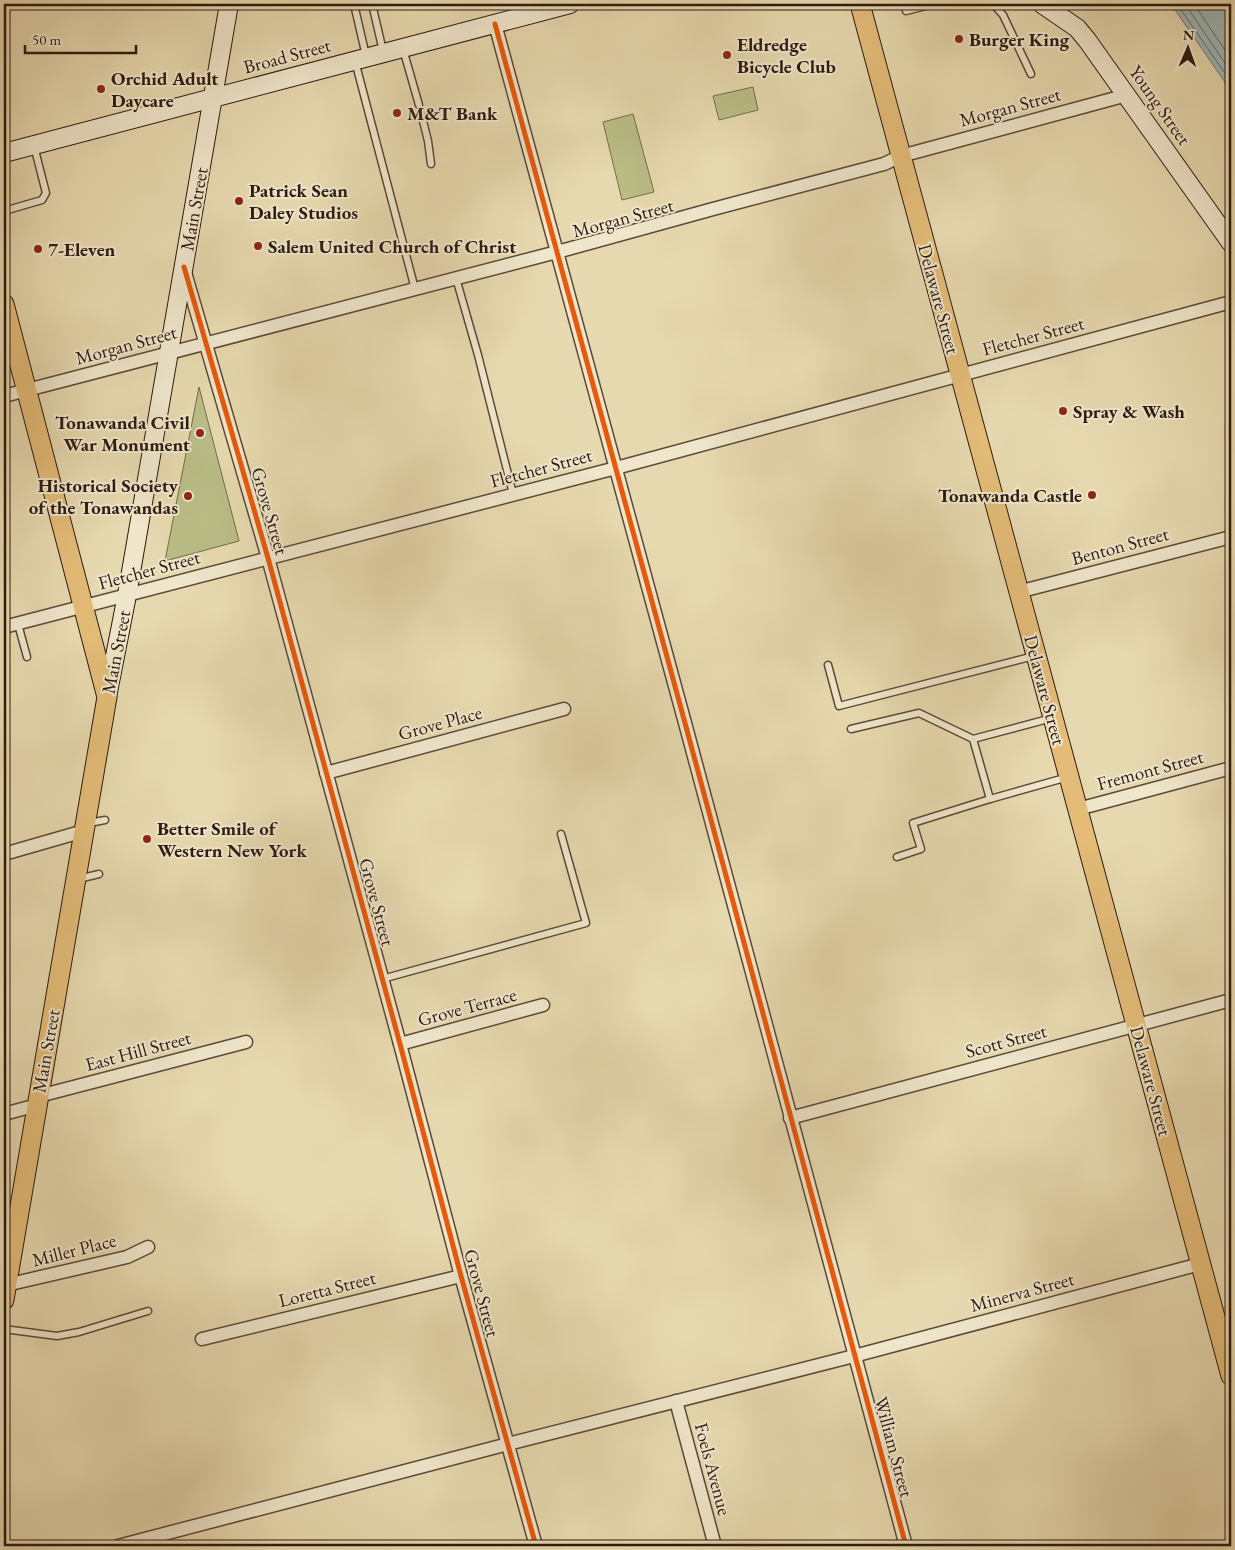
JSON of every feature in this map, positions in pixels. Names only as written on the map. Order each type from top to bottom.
[{"type":"main road","name":"Delaware Street","points":[[860,4],[1231,1373]]},
{"type":"main road","points":[[4,304],[107,697]]},
{"type":"main road","name":"Main Street","points":[[5,1293],[107,697]]},
{"type":"street","name":"Main Street","points":[[107,697],[127,595],[229,4]]},
{"type":"street","name":"Broad Street","points":[[4,153],[570,4]]},
{"type":"street","name":"Young Street","points":[[1042,4],[1077,28],[1127,95],[1231,243]]},
{"type":"street","name":"William Street","points":[[495,24],[906,1546]]},
{"type":"street","name":"Morgan Street","points":[[4,396],[556,252],[884,164],[901,156],[1127,95]]},
{"type":"street","name":"Grove Street","points":[[184,267],[268,558],[461,1276],[536,1546]]},
{"type":"street","name":"Fletcher Street","points":[[4,627],[616,468],[1231,302]]},
{"type":"street","name":"Benton Street","points":[[1018,592],[1231,536]]},
{"type":"street","name":"Grove Place","points":[[326,773],[564,709]]},
{"type":"street","name":"Fremont Street","points":[[1078,809],[1231,768]]},
{"type":"street","points":[[4,854],[84,828]]},
{"type":"street","name":"Scott Street","points":[[790,1118],[1231,1000]]},
{"type":"street","name":"Grove Terrace","points":[[400,1044],[543,1005]]},
{"type":"street","name":"East Hill Street","points":[[4,1114],[38,1101],[246,1042]]},
{"type":"street","name":"Miller Place","points":[[5,1293],[127,1257],[148,1247]]},
{"type":"street","name":"Minerva Street","points":[[118,1546],[854,1356],[1200,1264]]},
{"type":"street","name":"Loretta Street","points":[[202,1339],[461,1276]]},
{"type":"street","name":"Foels Avenue","points":[[676,1401],[715,1546]]},
{"type":"lane","points":[[354,4],[368,56],[414,289]]},
{"type":"lane","points":[[368,56],[372,4]]},
{"type":"lane","points":[[906,11],[934,4]]},
{"type":"lane","points":[[993,4],[1003,15],[1031,74]]},
{"type":"lane","points":[[403,48],[419,105]]},
{"type":"lane","points":[[422,117],[431,164]]},
{"type":"lane","points":[[4,211],[42,200],[46,193],[34,145]]},
{"type":"lane","points":[[456,278],[478,355],[513,494]]},
{"type":"lane","points":[[18,624],[26,657]]},
{"type":"lane","points":[[828,665],[839,706],[1036,655]]},
{"type":"lane","points":[[851,729],[919,713],[972,739],[1053,718]]},
{"type":"lane","points":[[972,739],[990,799]]},
{"type":"lane","points":[[897,857],[921,849],[913,823],[1069,776]]},
{"type":"lane","points":[[84,828],[105,820]]},
{"type":"lane","points":[[382,979],[586,923],[561,834]]},
{"type":"lane","points":[[76,880],[98,874]]},
{"type":"lane","points":[[4,1329],[57,1336],[79,1332],[148,1311]]},
{"type":"green space","points":[[753,87],[758,110],[719,120],[713,96]]},
{"type":"green space","points":[[633,114],[654,192],[622,200],[603,122]]},
{"type":"green space","points":[[199,387],[239,541],[165,561]]},
{"type":"water","points":[[1171,4],[1231,4],[1231,91]]},
{"type":"cycle path","points":[[495,24],[906,1546]]},
{"type":"cycle path","points":[[184,267],[268,558],[461,1276],[536,1546]]},
{"type":"place","name":"Burger King","points":[[959,39]]},
{"type":"place","name":"Eldredge Bicycle Club","points":[[727,55]]},
{"type":"place","name":"Orchid Adult Daycare","points":[[101,89]]},
{"type":"place","name":"M&T Bank","points":[[397,113]]},
{"type":"place","name":"Patrick Sean Daley Studios","points":[[239,201]]},
{"type":"place","name":"Salem United Church of Christ","points":[[258,246]]},
{"type":"place","name":"7-Eleven","points":[[38,249]]},
{"type":"place","name":"Spray & Wash","points":[[1063,411]]},
{"type":"place","name":"Tonawanda Civil War Monument","points":[[200,433]]},
{"type":"place","name":"Tonawanda Castle","points":[[1092,495]]},
{"type":"place","name":"Historical Society of the Tonawandas","points":[[188,496]]},
{"type":"place","name":"Better Smile of Western New York","points":[[147,839]]}]
